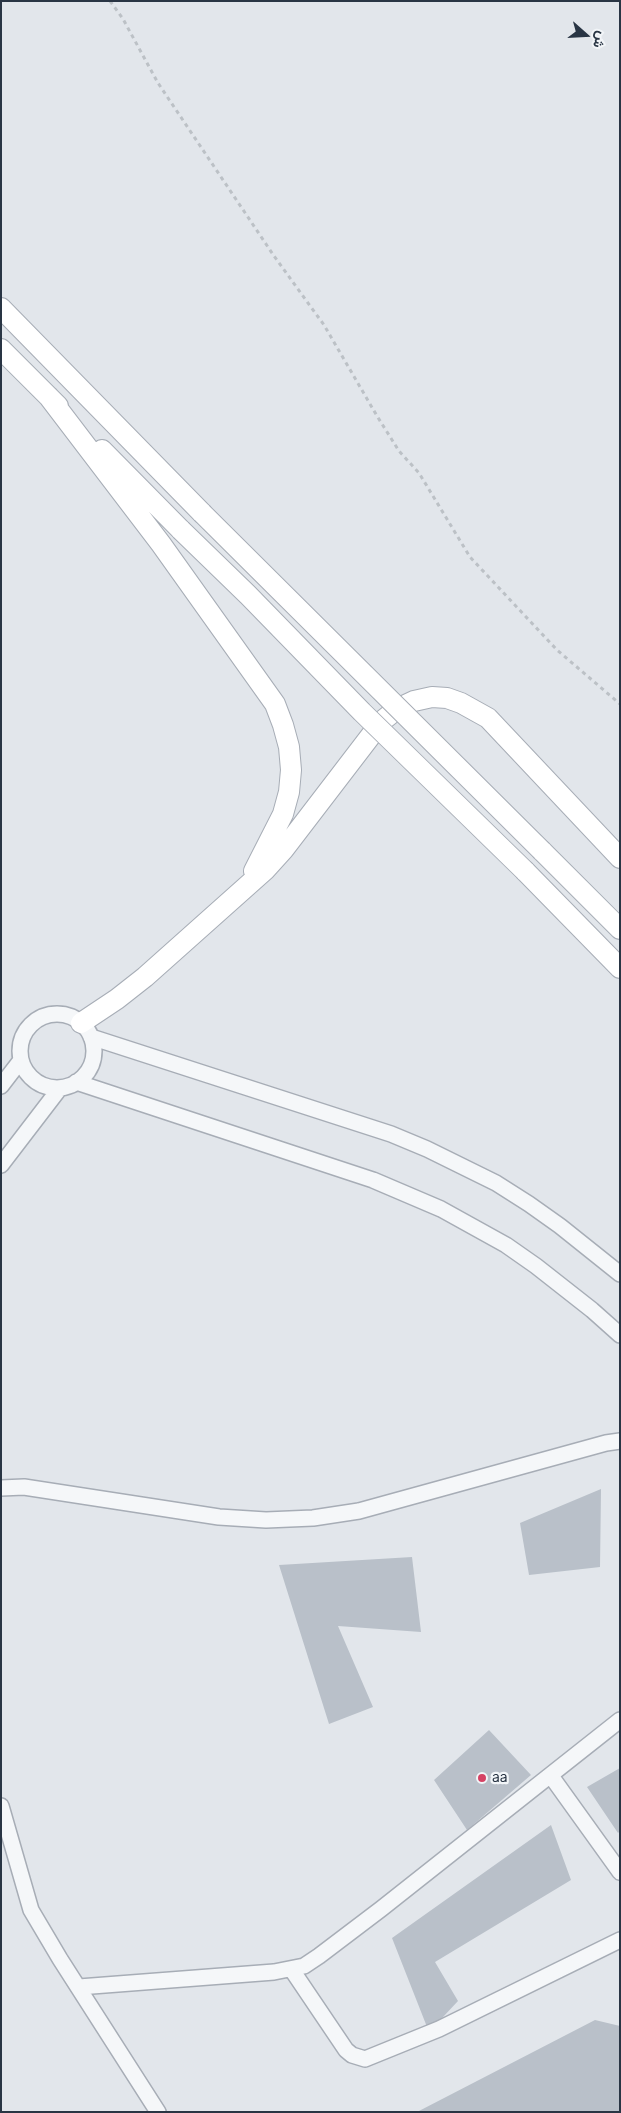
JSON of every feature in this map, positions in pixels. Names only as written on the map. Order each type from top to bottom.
[{"type":"main road","points":[[1,308],[202,513],[620,928]]},
{"type":"main road","points":[[1,349],[620,968]]},
{"type":"main road","points":[[49,397],[161,544],[263,685],[275,704],[284,725],[289,747],[290,770],[283,814],[244,890]]},
{"type":"main road","points":[[86,1030],[244,890],[284,849],[382,721],[405,705],[432,697],[461,702],[488,718],[620,858]]},
{"type":"street","points":[[86,1030],[94,1050],[92,1062],[86,1074],[76,1082],[60,1088],[40,1084],[31,1078],[21,1060],[20,1046],[24,1034],[32,1024],[44,1017],[56,1014],[69,1016],[86,1030],[392,1134],[427,1149],[496,1183],[560,1226],[620,1274]]},
{"type":"street","points":[[1,1086],[21,1060]]},
{"type":"street","points":[[76,1082],[373,1180],[441,1209],[498,1240],[536,1266],[578,1299],[620,1336]]},
{"type":"street","points":[[1,1165],[60,1088]]},
{"type":"street","points":[[1,1488],[24,1487],[219,1517],[266,1520],[312,1518],[359,1511],[613,1442],[620,1432]]},
{"type":"street","points":[[1,1478],[24,1487]]},
{"type":"street","points":[[79,1987],[292,1970],[304,1966],[320,1956],[620,1720]]},
{"type":"street","points":[[551,1776],[620,1872]]},
{"type":"street","points":[[1,1806],[31,1910],[158,2112]]},
{"type":"street","points":[[292,1970],[346,2050],[352,2056],[365,2058],[439,2029],[620,1940]]},
{"type":"path","points":[[110,1],[123,19],[158,83],[274,256],[324,325],[399,451],[419,473],[470,557],[557,650],[620,704]]},
{"type":"building","points":[[601,1489],[600,1567],[529,1575],[520,1523]]},
{"type":"building","points":[[412,1557],[421,1632],[338,1626],[373,1707],[329,1724],[279,1565]]},
{"type":"building","name":"aa","points":[[489,1730],[531,1775],[467,1830],[434,1780]]},
{"type":"building","points":[[620,1768],[620,1831],[618,1833],[587,1787]]},
{"type":"building","points":[[551,1825],[571,1880],[435,1962],[458,2001],[429,2032],[392,1938]]},
{"type":"building","points":[[595,2020],[620,2026],[620,2112],[417,2112]]},
{"type":"place","name":"aa","points":[[482,1778]]}]
